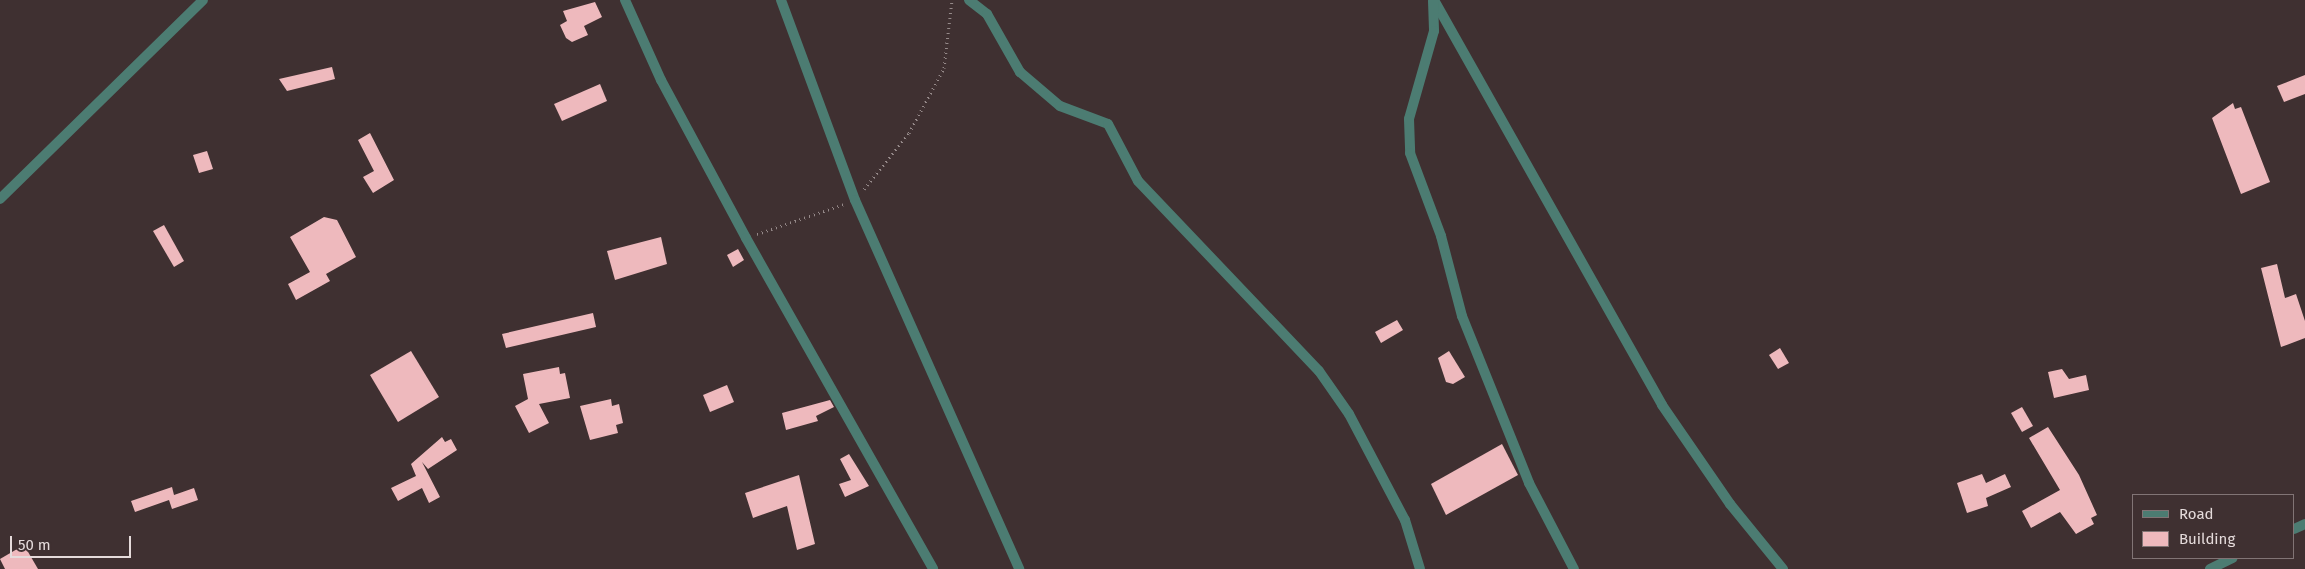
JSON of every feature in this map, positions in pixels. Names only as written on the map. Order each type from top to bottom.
[{"type":"street","points":[[0,199],[203,0]]},
{"type":"street","points":[[624,0],[662,80],[746,238],[933,569]]},
{"type":"street","points":[[782,0],[855,200],[1019,569]]},
{"type":"street","points":[[969,0],[987,14],[1020,72],[1060,106],[1108,124],[1138,181],[1319,371],[1349,414],[1405,520],[1420,569]]},
{"type":"street","points":[[1433,0],[1434,31],[1409,119],[1410,153],[1441,236],[1462,316],[1529,483],[1574,569]]},
{"type":"street","points":[[1433,0],[1662,405],[1730,504],[1783,569]]},
{"type":"street","points":[[2210,569],[2231,559]]},
{"type":"path","points":[[746,238],[855,200],[909,133],[944,68],[952,0]]},
{"type":"building","points":[[595,2],[602,17],[584,26],[588,35],[572,42],[566,38],[560,25],[567,21],[563,11]]},
{"type":"building","points":[[332,67],[335,79],[287,91],[279,79]]},
{"type":"building","points":[[2305,75],[2305,94],[2284,102],[2277,86]]},
{"type":"building","points":[[600,84],[607,101],[562,121],[554,104]]},
{"type":"building","points":[[2233,103],[2235,109],[2241,107],[2270,182],[2241,194],[2212,118]]},
{"type":"building","points":[[370,133],[394,180],[373,193],[363,177],[374,171],[358,140]]},
{"type":"building","points":[[207,151],[213,169],[199,173],[193,155]]},
{"type":"building","points":[[324,217],[337,220],[356,257],[326,274],[330,281],[296,300],[288,284],[310,272],[290,237]]},
{"type":"building","points":[[164,225],[184,261],[174,267],[153,231]]},
{"type":"building","points":[[661,237],[667,264],[615,280],[607,251]]},
{"type":"building","points":[[738,249],[744,260],[733,267],[727,255]]},
{"type":"building","points":[[2277,264],[2285,298],[2296,294],[2305,321],[2305,338],[2281,347],[2261,268]]},
{"type":"building","points":[[593,313],[596,327],[506,348],[502,334]]},
{"type":"building","points":[[1397,320],[1403,330],[1381,343],[1375,332]]},
{"type":"building","points":[[1780,348],[1789,363],[1778,369],[1769,355]]},
{"type":"building","points":[[411,351],[439,397],[398,422],[370,375]]},
{"type":"building","points":[[1449,351],[1465,377],[1453,384],[1446,382],[1438,358]]},
{"type":"building","points":[[559,367],[560,374],[565,373],[570,398],[539,404],[549,423],[529,433],[515,406],[528,399],[523,374]]},
{"type":"building","points":[[2062,369],[2069,379],[2086,375],[2089,390],[2054,398],[2048,372]]},
{"type":"building","points":[[727,385],[734,402],[710,412],[703,395]]},
{"type":"building","points":[[611,399],[612,406],[619,404],[623,423],[616,425],[618,433],[590,440],[580,406]]},
{"type":"building","points":[[830,400],[834,407],[816,416],[818,421],[786,430],[782,413]]},
{"type":"building","points":[[2022,407],[2033,426],[2022,432],[2011,413]]},
{"type":"building","points":[[2048,427],[2079,475],[2097,515],[2091,518],[2094,524],[2076,534],[2060,512],[2031,528],[2022,511],[2060,490],[2029,438]]},
{"type":"building","points":[[442,437],[445,442],[451,439],[457,450],[428,469],[422,462],[440,497],[429,503],[422,488],[398,501],[391,488],[416,476],[411,464]]},
{"type":"building","points":[[1502,444],[1518,475],[1446,515],[1431,484]]},
{"type":"building","points":[[849,454],[869,486],[845,497],[839,484],[851,480],[840,459]]},
{"type":"building","points":[[1982,474],[1986,483],[2005,474],[2011,487],[1986,498],[1988,506],[1967,513],[1957,483]]},
{"type":"building","points":[[799,475],[815,544],[797,550],[787,506],[753,518],[745,493]]},
{"type":"building","points":[[172,487],[174,495],[194,488],[198,500],[172,509],[169,500],[135,512],[131,501]]},
{"type":"building","points":[[24,545],[38,569],[5,569],[0,559]]}]
